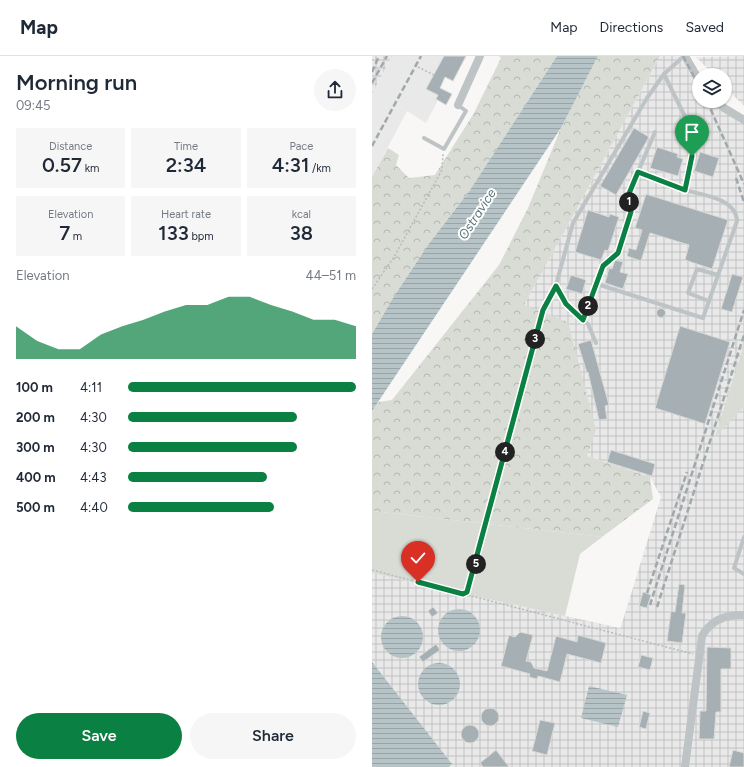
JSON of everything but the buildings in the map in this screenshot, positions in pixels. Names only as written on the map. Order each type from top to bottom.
[{"type":"street","points":[[458,105],[480,56]]},
{"type":"street","points":[[685,56],[692,68]]},
{"type":"street","points":[[724,108],[744,120]]},
{"type":"street","points":[[684,767],[698,655],[702,636],[710,625],[722,617],[744,615]]},
{"type":"lane","points":[[596,343],[588,324],[566,304],[556,286],[574,224],[647,98],[664,74],[685,56]]},
{"type":"lane","points":[[664,74],[695,137],[685,190]]},
{"type":"lane","points":[[424,138],[444,149],[466,111],[458,105]]},
{"type":"lane","points":[[583,320],[603,266],[618,253],[631,212],[628,196],[655,132]]},
{"type":"lane","points":[[597,284],[703,318],[737,221],[736,215],[731,207],[722,201],[685,190],[638,172]]},
{"type":"lane","points":[[709,301],[688,293],[692,281],[697,269],[718,275]]},
{"type":"lane","points":[[744,537],[734,568],[744,574]]},
{"type":"path","points":[[418,67],[434,75]]},
{"type":"path","points":[[372,289],[394,257],[442,170],[444,149]]},
{"type":"path","points":[[463,594],[469,588],[543,310],[556,286]]},
{"type":"path","points":[[372,570],[698,655]]},
{"type":"shaded area","points":[[372,56],[392,56],[372,94]]},
{"type":"shaded area","points":[[392,56],[444,56],[436,99],[438,100],[426,123],[407,111],[372,177],[372,94]]},
{"type":"shaded area","points":[[660,56],[679,56],[692,74],[692,108],[720,108],[744,124],[744,767],[372,767],[372,573],[620,628],[623,620],[661,497],[650,477],[587,456],[524,305]]},
{"type":"shaded area","points":[[744,56],[744,106],[732,94],[732,68],[707,68],[696,57]]},
{"type":"green space","points":[[499,56],[557,56],[470,190],[428,245],[393,298],[372,334],[372,177],[388,148],[399,155],[396,165],[409,178],[435,175],[474,113],[501,58]]},
{"type":"green space","points":[[598,56],[660,56],[524,305],[568,322],[596,430],[587,456],[650,477],[653,499],[602,537],[372,511],[372,411],[378,402],[392,400],[499,265],[528,208],[561,128]]},
{"type":"green space","points":[[744,345],[744,407],[715,437]]},
{"type":"green space","points":[[372,511],[602,537],[580,554],[565,616],[372,573]]},
{"type":"water","name":"Ostravice","points":[[557,56],[598,56],[561,128],[372,411],[372,334],[393,298],[428,245],[470,190]]},
{"type":"water","points":[[455,609],[463,609],[471,612],[477,618],[480,630],[477,642],[471,648],[463,651],[455,651],[447,648],[441,642],[438,634],[438,626],[441,618],[447,612]]},
{"type":"water","points":[[398,616],[406,616],[414,619],[420,625],[423,637],[420,649],[414,655],[406,658],[398,658],[390,655],[384,649],[381,641],[381,633],[384,625],[390,619]]},
{"type":"water","points":[[372,662],[452,764],[449,767],[372,767]]},
{"type":"water","points":[[435,663],[443,663],[451,666],[457,672],[460,684],[457,696],[451,702],[443,705],[435,705],[427,702],[421,696],[418,688],[418,680],[421,672],[427,666]]},
{"type":"water","points":[[589,686],[627,695],[618,727],[581,718]]},
{"type":"railway","points":[[372,72],[379,56]]},
{"type":"railway","points":[[372,83],[387,56]]},
{"type":"railway","points":[[372,146],[421,56]]},
{"type":"railway","points":[[683,56],[692,73]]},
{"type":"railway","points":[[710,108],[744,184]]},
{"type":"railway","points":[[736,178],[744,202]]},
{"type":"railway","points":[[650,605],[744,310]]},
{"type":"railway","points":[[657,607],[744,335]]},
{"type":"railway","points":[[647,593],[687,472]]},
{"type":"route","points":[[418,582],[463,594],[467,592],[543,310],[556,286],[560,296],[566,304],[583,320],[603,266],[618,253],[631,212],[628,196],[638,172],[685,190],[692,156]]}]
